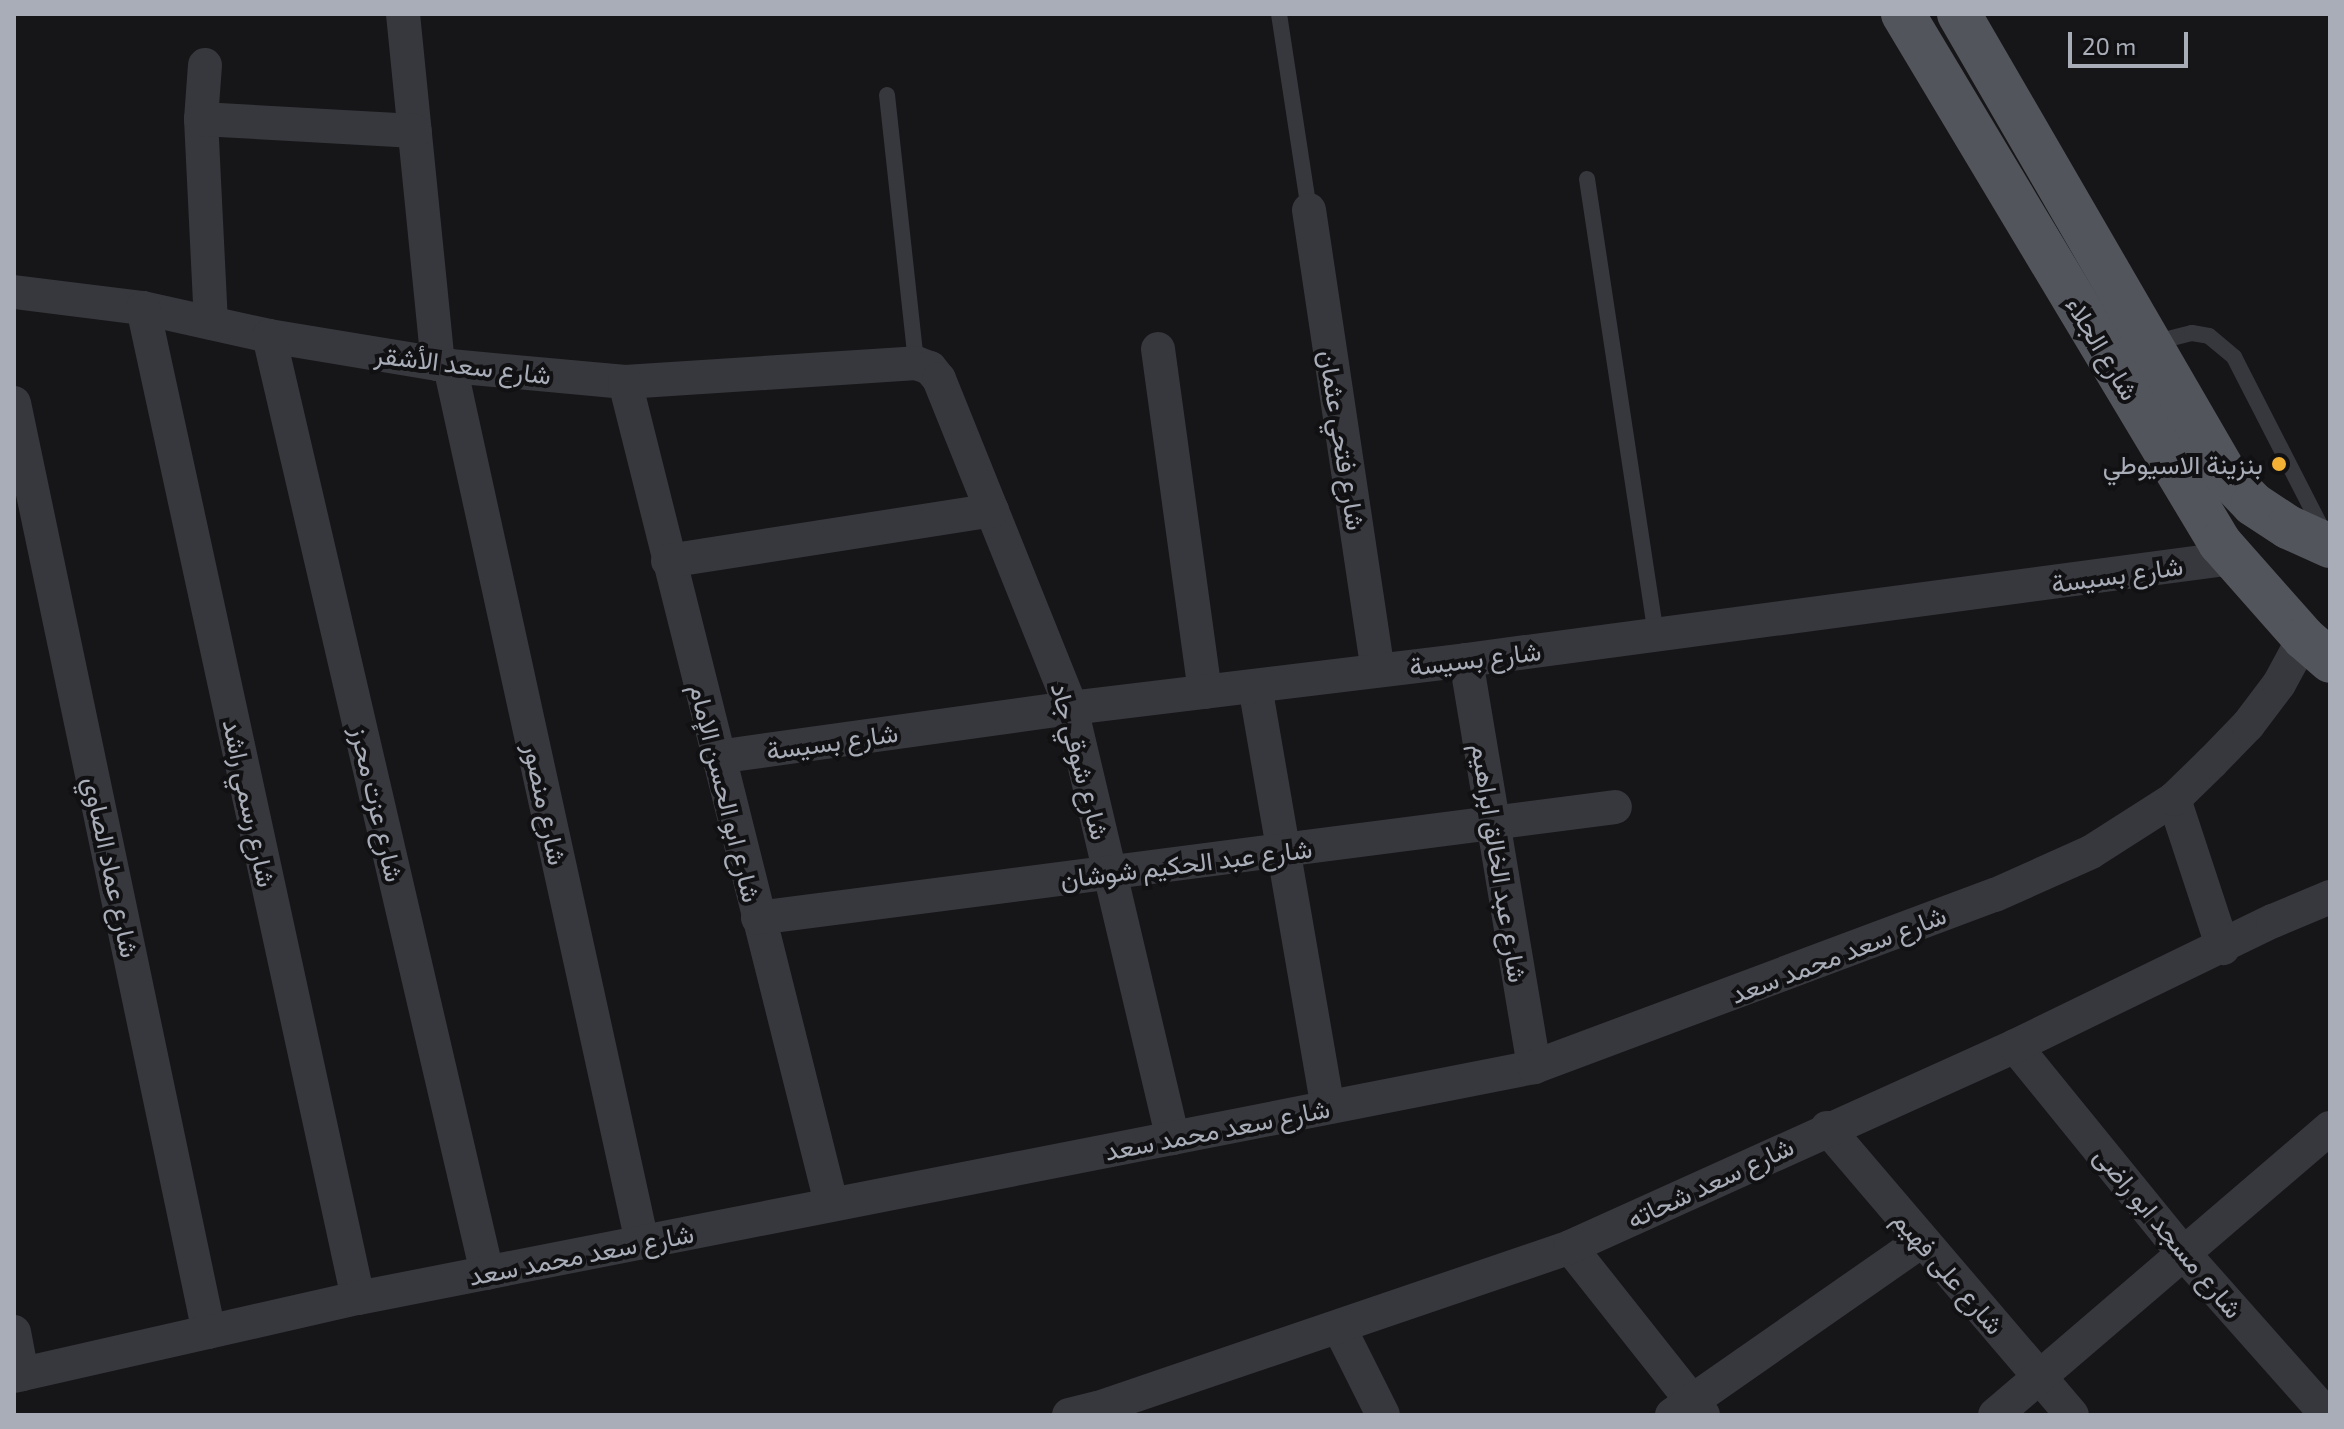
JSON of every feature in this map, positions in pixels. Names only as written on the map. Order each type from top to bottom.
[{"type":"main road","name":"شارع الجلاء","points":[[1903,14],[2220,543],[2317,649]]},
{"type":"main road","name":"شارع الجلاء","points":[[1959,14],[2228,478],[2253,504],[2288,527],[2330,546]]},
{"type":"street","name":"شارع منصور","points":[[403,14],[444,365],[642,1242]]},
{"type":"street","points":[[205,65],[201,119],[211,323]]},
{"type":"street","points":[[201,119],[415,131]]},
{"type":"street","name":"شارع فتحي عثمان","points":[[1309,210],[1378,670]]},
{"type":"street","name":"شارع سعد الأشقر","points":[[14,292],[143,308],[269,336],[444,365],[625,382],[916,363]]},
{"type":"street","name":"شارع رسمي راشد","points":[[143,308],[358,1298]]},
{"type":"street","name":"شارع عزت محرز","points":[[269,336],[487,1273]]},
{"type":"street","points":[[1158,349],[1205,692]]},
{"type":"street","name":"شارع شوقي جاد","points":[[916,363],[930,368],[939,379],[1071,708],[1173,1138]]},
{"type":"street","name":"شارع ابو الحسن الإمام","points":[[625,382],[831,1203]]},
{"type":"street","name":"شارع عماد الصاوي","points":[[14,403],[209,1332]]},
{"type":"street","points":[[668,561],[992,510]]},
{"type":"street","name":"شارع بسيسة","points":[[717,757],[1071,708],[1466,660],[2233,558]]},
{"type":"street","name":"شارع سعد محمد سعد","points":[[18,1375],[358,1298],[1534,1067],[2044,876],[2135,827],[2174,799],[2248,725],[2279,684],[2317,649]]},
{"type":"street","name":"شارع عبد الخالق ابراهيم","points":[[1466,660],[1534,1067]]},
{"type":"street","points":[[1255,686],[1328,1107]]},
{"type":"street","points":[[2174,799],[2223,948]]},
{"type":"street","name":"شارع عبد الحكيم شوشان","points":[[758,918],[1615,807]]},
{"type":"street","name":"شارع سعد شحاته","points":[[1089,1413],[1570,1247],[1827,1128],[2015,1046],[2223,948],[2273,921],[2330,897]]},
{"type":"street","name":"شارع مسجد ابو راضى","points":[[2015,1046],[2185,1255],[2327,1415]]},
{"type":"street","name":"شارع على فهيم","points":[[1827,1128],[2072,1415]]},
{"type":"street","points":[[1995,1415],[2330,1128]]},
{"type":"street","points":[[1570,1247],[1689,1410],[1921,1241]]},
{"type":"street","points":[[1339,1327],[1383,1415]]},
{"type":"street","points":[[14,1332],[18,1375]]},
{"type":"lane","points":[[1279,14],[1309,210]]},
{"type":"lane","points":[[887,95],[916,363]]},
{"type":"lane","points":[[1587,179],[1656,635]]},
{"type":"lane","points":[[2150,344],[2192,333],[2209,336],[2234,357],[2330,546]]},
{"type":"place","name":"بنزينة الاسيوطي","points":[[2279,464]]}]
